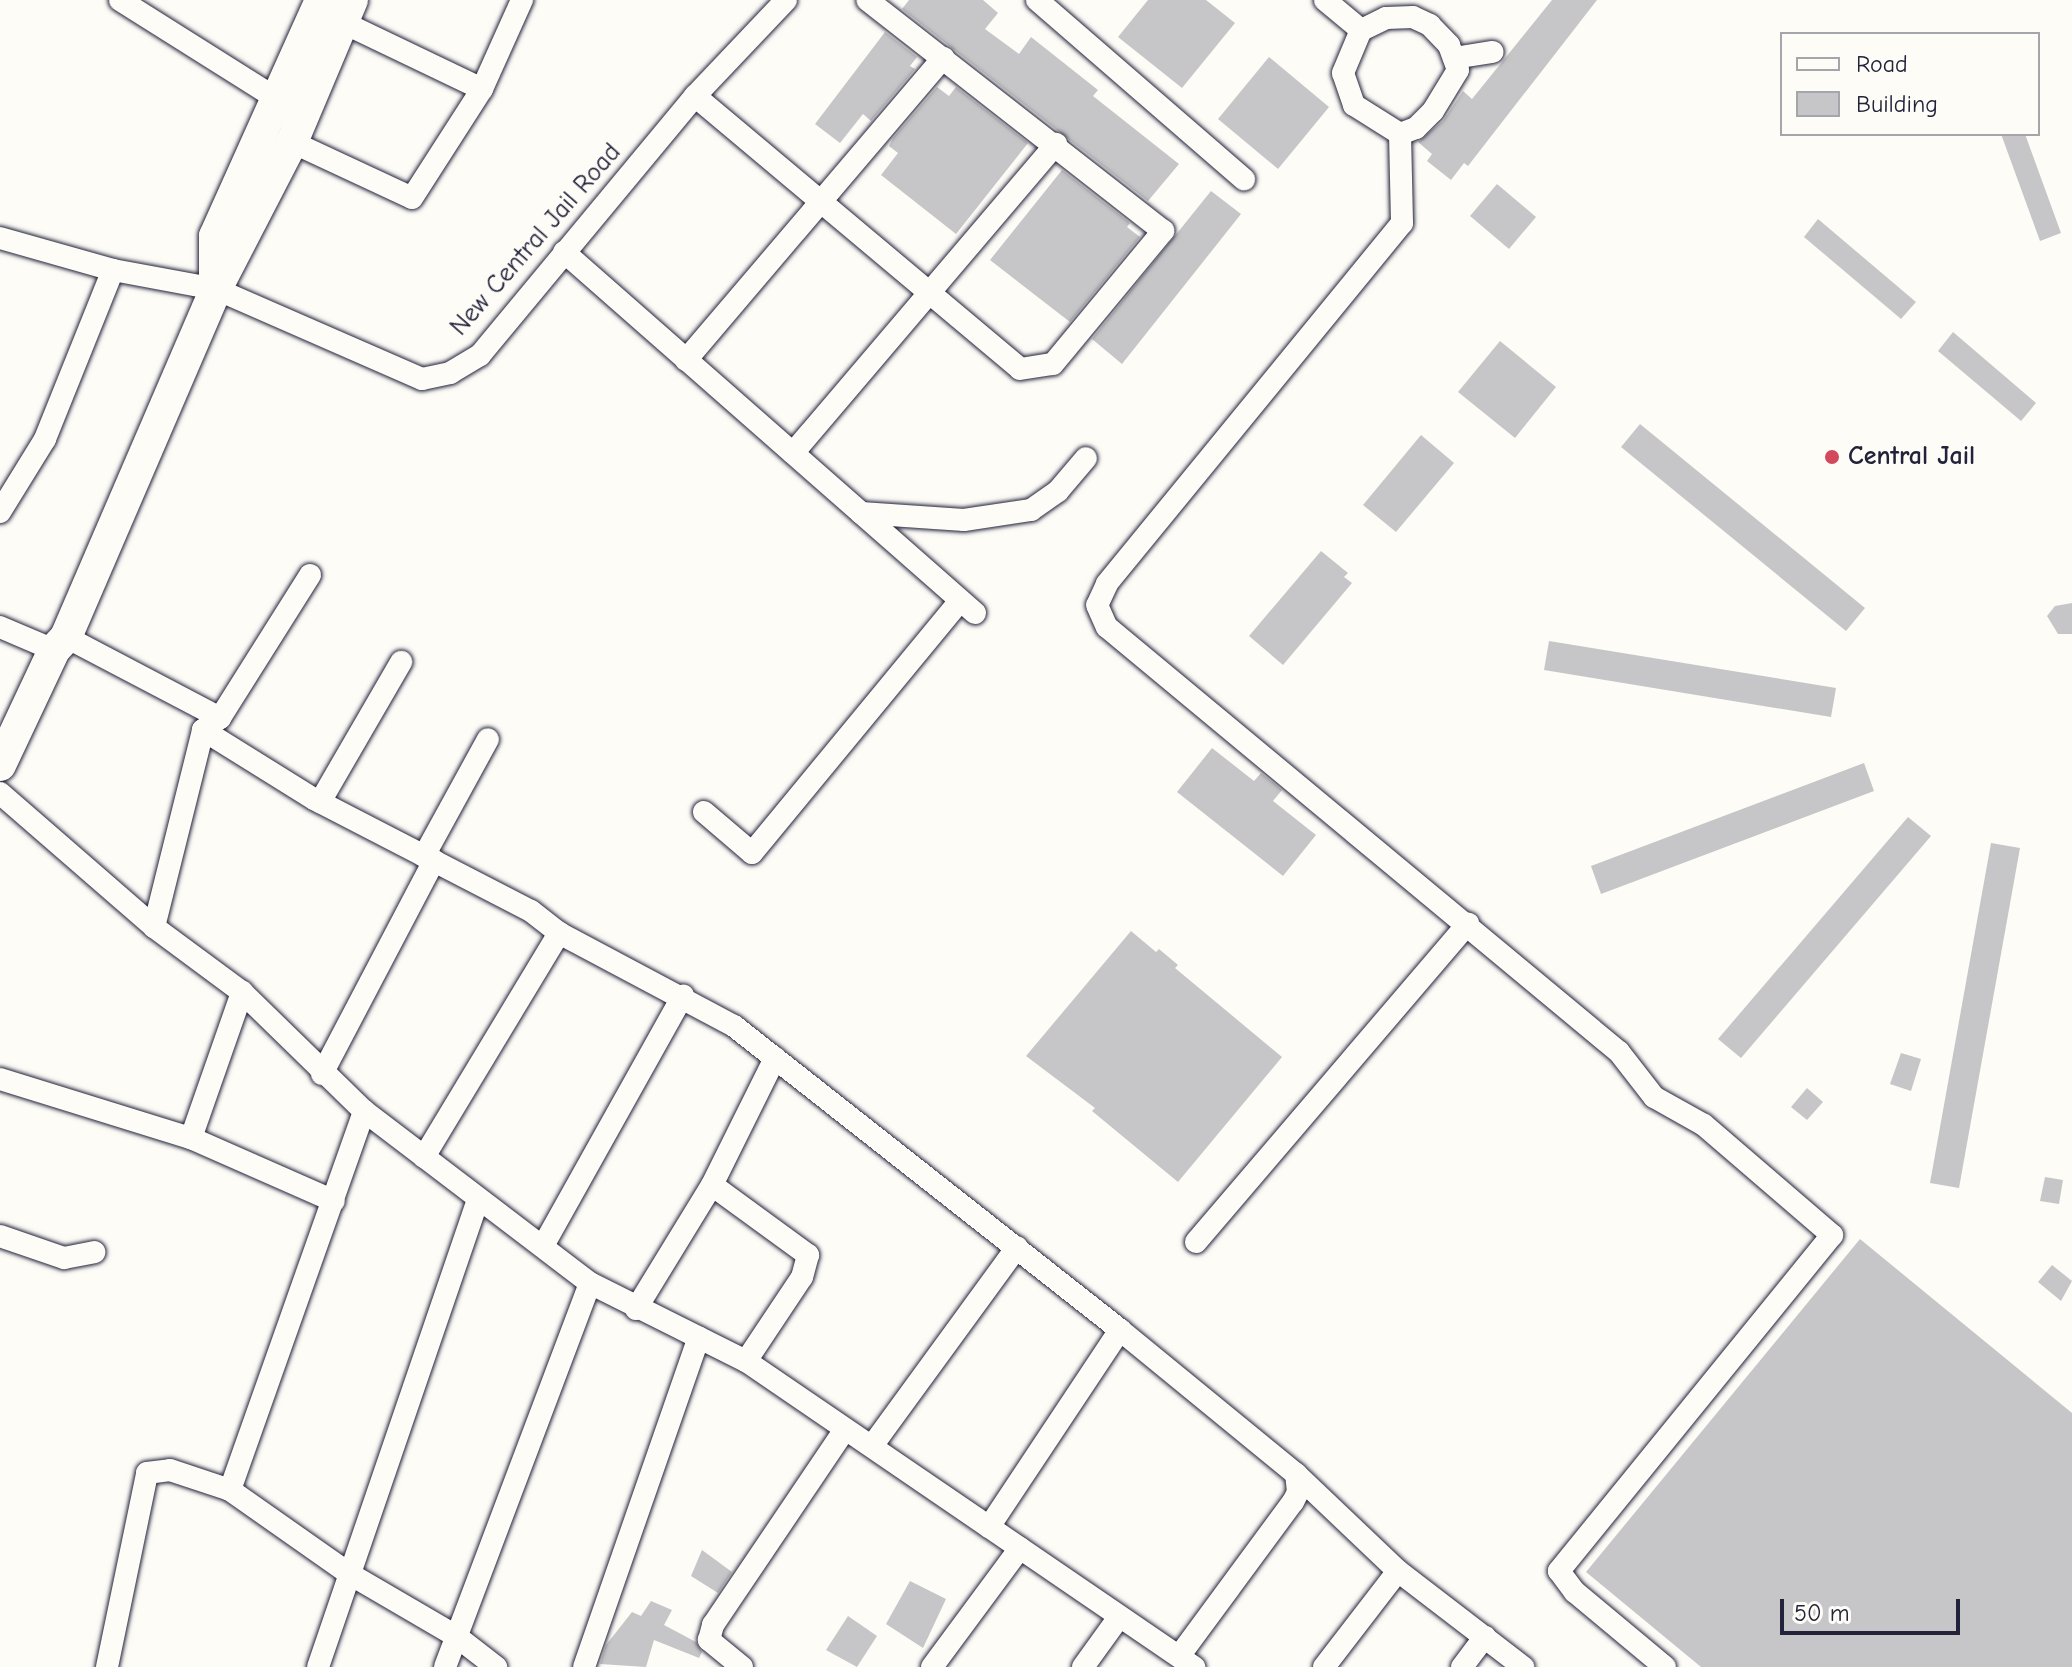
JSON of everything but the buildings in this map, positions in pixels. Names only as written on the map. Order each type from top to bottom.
[{"type":"street","points":[[120,0],[151,7],[277,99]]},
{"type":"street","points":[[292,142],[412,198],[482,89],[522,0]]},
{"type":"street","name":"New Central Jail Road","points":[[0,238],[113,270],[216,289],[422,379],[450,373],[480,355],[695,96],[786,0]]},
{"type":"street","points":[[695,96],[1020,369],[1053,364],[1163,231],[1056,144],[867,0]]},
{"type":"street","points":[[1037,0],[1244,179]]},
{"type":"street","points":[[1325,0],[1361,30]]},
{"type":"street","points":[[338,7],[482,89]]},
{"type":"street","points":[[216,289],[215,236],[277,99],[338,7]]},
{"type":"street","points":[[0,765],[60,644],[216,289],[292,142],[338,7]]},
{"type":"street","points":[[1413,17],[1430,25],[1454,58],[1458,70],[1451,86],[1416,128],[1400,134],[1354,105],[1343,73],[1361,30],[1386,18],[1413,17]]},
{"type":"street","points":[[1454,58],[1493,52]]},
{"type":"street","points":[[686,360],[819,200],[943,58]]},
{"type":"street","points":[[1400,134],[1402,223],[1107,584],[1097,605],[1107,627],[1468,923],[1619,1052],[1654,1097],[1704,1125],[1832,1235],[1559,1571],[1575,1592],[1665,1667]]},
{"type":"street","points":[[793,453],[1056,144]]},
{"type":"street","points":[[564,252],[968,607],[752,853],[704,812]]},
{"type":"street","points":[[0,512],[45,439],[113,270]]},
{"type":"street","points":[[861,513],[938,520],[1031,510],[1058,491],[1086,458]]},
{"type":"street","points":[[154,927],[212,724],[310,575]]},
{"type":"street","points":[[0,627],[60,644],[212,724],[320,802],[531,911],[559,933],[683,995],[775,1058],[1017,1247],[1296,1474],[1398,1571],[1523,1667]]},
{"type":"street","points":[[320,802],[401,662]]},
{"type":"street","points":[[322,1074],[488,739]]},
{"type":"street","points":[[0,793],[154,927],[242,992],[322,1074],[364,1111],[590,1283],[636,1309],[746,1361],[1187,1661],[1293,1502],[1298,1492],[1296,1474]]},
{"type":"street","points":[[1196,1242],[1468,923]]},
{"type":"street","points":[[424,1157],[559,933]]},
{"type":"street","points":[[191,1138],[242,992]]},
{"type":"street","points":[[543,1246],[683,995]]},
{"type":"street","points":[[636,1309],[712,1185],[775,1058]]},
{"type":"street","points":[[0,1079],[191,1138],[334,1201]]},
{"type":"street","points":[[230,1490],[364,1111]]},
{"type":"street","points":[[712,1185],[808,1255],[802,1277],[746,1361]]},
{"type":"street","points":[[318,1667],[478,1199]]},
{"type":"street","points":[[0,1236],[64,1258],[94,1252]]},
{"type":"street","points":[[872,1446],[1017,1247]]},
{"type":"street","points":[[445,1667],[590,1283]]},
{"type":"street","points":[[989,1527],[1120,1330]]},
{"type":"street","points":[[584,1667],[699,1337]]},
{"type":"street","points":[[742,1667],[709,1640],[713,1625],[845,1429]]},
{"type":"street","points":[[107,1667],[147,1473],[170,1470],[230,1490],[348,1573],[456,1636],[496,1667]]},
{"type":"street","points":[[932,1667],[1020,1548]]},
{"type":"street","points":[[1324,1667],[1398,1571]]},
{"type":"street","points":[[1083,1667],[1119,1617]]},
{"type":"street","points":[[1462,1667],[1485,1637]]},
{"type":"place","name":"Central Jail","points":[[1832,457]]}]
